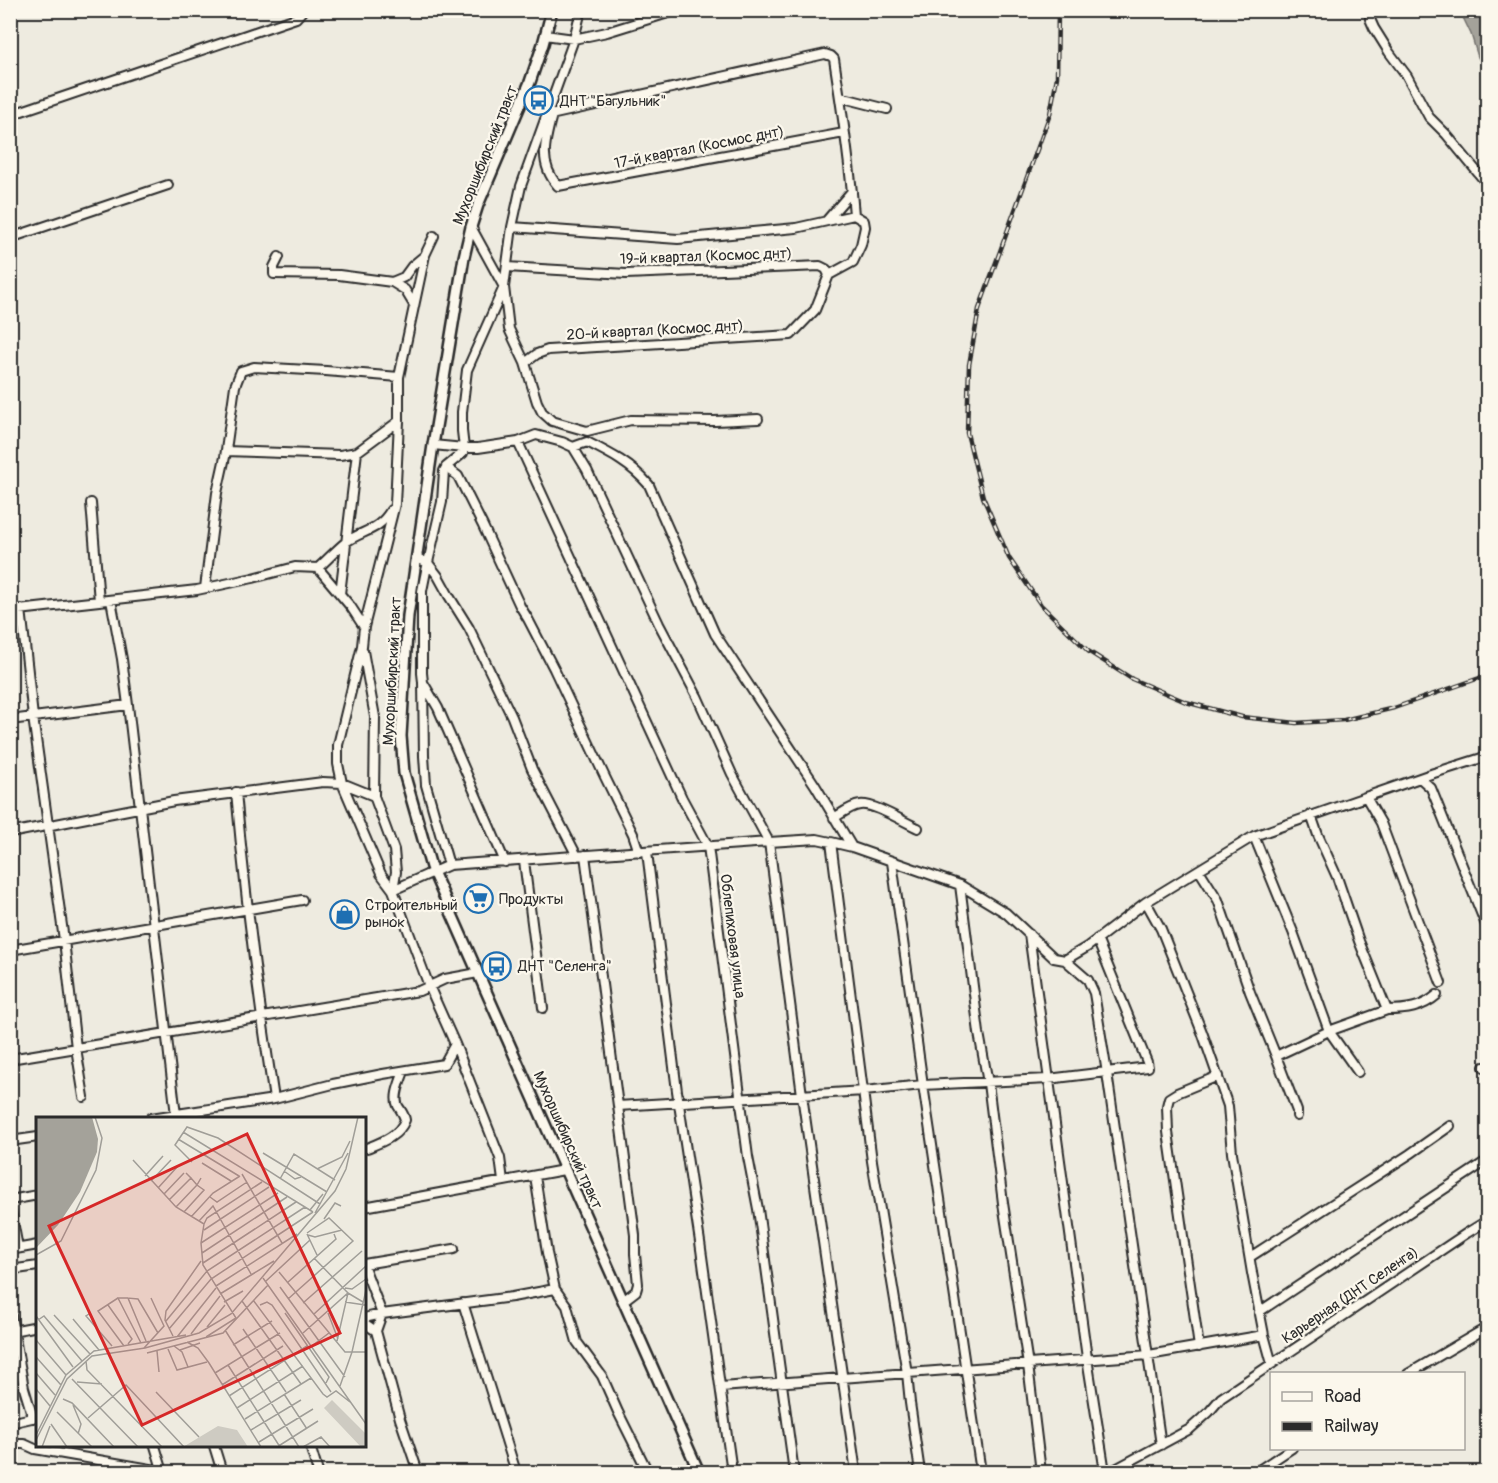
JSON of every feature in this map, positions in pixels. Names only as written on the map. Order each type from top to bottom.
[{"type":"main road","name":"Мухоршибирский тракт","points":[[552,10],[527,90],[481,197],[471,227],[462,268],[408,616],[401,736],[404,774],[433,872],[699,1473]]},
{"type":"street","points":[[10,115],[296,18],[303,10]]},
{"type":"street","points":[[581,10],[549,115],[521,186],[512,227],[504,287],[509,330],[525,363],[537,402],[542,412],[552,421],[586,431],[631,420],[759,419]]},
{"type":"street","points":[[545,35],[574,39],[607,32],[678,10]]},
{"type":"street","points":[[1370,10],[1370,19],[1374,28],[1407,76],[1429,117],[1488,185]]},
{"type":"street","points":[[549,115],[825,54],[834,59],[854,215]]},
{"type":"street","points":[[840,97],[887,109]]},
{"type":"street","name":"17-й квартал (Космос днт)","points":[[549,115],[544,163],[558,186],[844,133]]},
{"type":"street","points":[[10,238],[168,184]]},
{"type":"street","points":[[827,220],[852,191]]},
{"type":"street","points":[[512,227],[678,239],[796,228],[854,215],[864,221],[866,227],[861,245],[853,262],[829,275]]},
{"type":"street","points":[[471,227],[504,287]]},
{"type":"street","points":[[434,236],[425,255],[399,377],[395,504],[364,627],[362,646],[338,745],[338,764],[342,783],[381,874],[393,890],[429,986],[455,1044],[500,1158],[503,1180]]},
{"type":"street","points":[[392,282],[404,278],[412,266],[425,255]]},
{"type":"street","points":[[279,257],[274,267],[274,274],[339,275],[392,282],[405,290],[414,305]]},
{"type":"street","name":"19-й квартал (Космос днт)","points":[[507,267],[626,274],[820,266],[826,269],[829,275]]},
{"type":"street","name":"20-й квартал (Космос днт)","points":[[525,363],[537,354],[548,350],[791,335],[815,310],[829,275]]},
{"type":"street","points":[[449,865],[426,785],[422,591],[442,502],[443,476],[446,466],[463,453],[462,412],[467,370],[504,287]]},
{"type":"street","points":[[205,588],[217,493],[226,451],[235,386],[241,371],[254,367],[399,377]]},
{"type":"street","points":[[226,451],[340,455],[357,452],[399,421]]},
{"type":"street","points":[[586,431],[587,442]]},
{"type":"street","points":[[433,445],[478,448],[518,442],[536,435],[573,447],[587,470],[659,624],[697,696],[732,774],[769,842],[802,1095],[856,1473]]},
{"type":"street","name":"Облепиховая улица","points":[[518,442],[682,798],[708,846],[748,1157],[758,1209],[794,1473]]},
{"type":"street","points":[[573,447],[587,442],[638,472],[649,485],[715,634],[852,847]]},
{"type":"street","points":[[340,594],[357,452]]},
{"type":"street","points":[[446,466],[458,476],[643,852],[732,1473]]},
{"type":"street","points":[[91,503],[99,601]]},
{"type":"street","points":[[10,611],[205,588],[295,567],[318,568],[345,543],[387,518],[395,504]]},
{"type":"street","points":[[417,558],[428,563],[438,576],[469,628],[512,717],[532,769],[581,855],[635,1235],[638,1284],[636,1291],[623,1301]]},
{"type":"street","points":[[318,568],[351,607],[364,627]]},
{"type":"street","points":[[111,600],[128,705],[176,1115]]},
{"type":"street","points":[[21,609],[33,717],[84,1097]]},
{"type":"street","points":[[362,646],[375,717],[374,796],[394,850],[396,872],[393,890]]},
{"type":"street","points":[[423,682],[438,708],[505,862]]},
{"type":"street","points":[[10,720],[128,705]]},
{"type":"street","points":[[1065,960],[1146,902],[1254,836],[1420,778],[1486,759]]},
{"type":"street","points":[[1420,778],[1431,788],[1488,930]]},
{"type":"street","points":[[10,833],[140,807],[236,792],[323,782],[342,783],[374,796]]},
{"type":"street","points":[[236,792],[261,1016],[274,1099]]},
{"type":"street","points":[[1366,797],[1381,823],[1441,982]]},
{"type":"street","points":[[834,818],[851,808],[860,805],[870,806],[918,828]]},
{"type":"street","points":[[1311,815],[1387,1010]]},
{"type":"street","points":[[1254,836],[1293,932],[1329,1031],[1358,1072]]},
{"type":"street","points":[[393,890],[449,865],[817,839],[852,847],[960,885],[1006,913],[1054,958],[1065,960],[1088,980],[1094,993],[1161,1445]]},
{"type":"street","points":[[831,842],[872,1161],[907,1373],[920,1473]]},
{"type":"street","points":[[524,861],[543,1008]]},
{"type":"street","points":[[892,862],[981,1473]]},
{"type":"street","points":[[1199,870],[1218,900],[1297,1116]]},
{"type":"street","points":[[960,885],[1003,1203],[1028,1365],[1041,1473]]},
{"type":"street","points":[[10,950],[302,900]]},
{"type":"street","points":[[1146,902],[1161,929],[1228,1106],[1232,1153],[1259,1312],[1272,1364]]},
{"type":"street","points":[[1029,934],[1105,1473]]},
{"type":"street","points":[[618,1107],[923,1085],[1048,1079],[1148,1067],[1136,1032],[1097,939]]},
{"type":"street","points":[[10,1059],[419,991],[445,979],[478,973]]},
{"type":"street","points":[[1276,1056],[1329,1031],[1387,1010],[1405,1010],[1429,1002],[1437,995]]},
{"type":"street","points":[[164,1117],[274,1099],[333,1084],[444,1064],[455,1044]]},
{"type":"street","points":[[366,1148],[383,1141],[403,1126],[405,1120],[397,1104],[397,1096],[404,1071]]},
{"type":"street","points":[[1199,1347],[1168,1132],[1167,1106],[1169,1098],[1177,1093],[1218,1076]]},
{"type":"street","points":[[212,1110],[214,1117]]},
{"type":"street","points":[[1250,1257],[1450,1126]]},
{"type":"street","points":[[10,1141],[36,1137]]},
{"type":"street","points":[[1259,1312],[1488,1160]]},
{"type":"street","points":[[366,1207],[564,1170]]},
{"type":"street","points":[[536,1176],[547,1253],[555,1289],[567,1306],[578,1342],[602,1376],[648,1473]]},
{"type":"street","points":[[10,1200],[36,1195]]},
{"type":"street","points":[[10,1205],[14,1249],[36,1245]]},
{"type":"street","name":"Карьерная (ДНТ Селенга)","points":[[1110,1473],[1190,1429],[1221,1398],[1488,1220]]},
{"type":"street","points":[[366,1266],[454,1249]]},
{"type":"street","points":[[10,1270],[36,1266]]},
{"type":"street","points":[[366,1271],[382,1314],[376,1331],[417,1473]]},
{"type":"street","points":[[366,1318],[555,1289]]},
{"type":"street","points":[[463,1303],[516,1473]]},
{"type":"street","points":[[10,1310],[24,1388],[35,1418],[10,1423]]},
{"type":"street","points":[[366,1324],[376,1331]]},
{"type":"street","points":[[13,1331],[36,1326]]},
{"type":"street","points":[[1411,1372],[1488,1327]]},
{"type":"street","points":[[721,1387],[1149,1355],[1264,1335]]},
{"type":"street","points":[[10,1444],[24,1444],[35,1449],[162,1472],[155,1447]]},
{"type":"street","points":[[214,1447],[222,1473]]},
{"type":"street","points":[[310,1447],[318,1473]]},
{"type":"street","points":[[1256,1473],[1290,1450]]},
{"type":"shaded area","points":[[1460,11],[1487,11],[1487,75],[1478,57],[1471,34]]},
{"type":"railway","points":[[1058,10],[1057,77],[1050,114],[979,309],[969,365],[967,433],[983,497],[1009,558],[1041,605],[1088,651],[1132,679],[1186,702],[1242,717],[1296,723],[1344,720],[1394,708],[1488,675]]},
{"type":"place","name":"ДНТ \"Багульник\"","points":[[539,101]]},
{"type":"place","name":"Продукты","points":[[478,899]]},
{"type":"place","name":"Строительный рынок","points":[[344,914]]},
{"type":"place","name":"ДНТ \"Селенга\"","points":[[497,966]]}]
